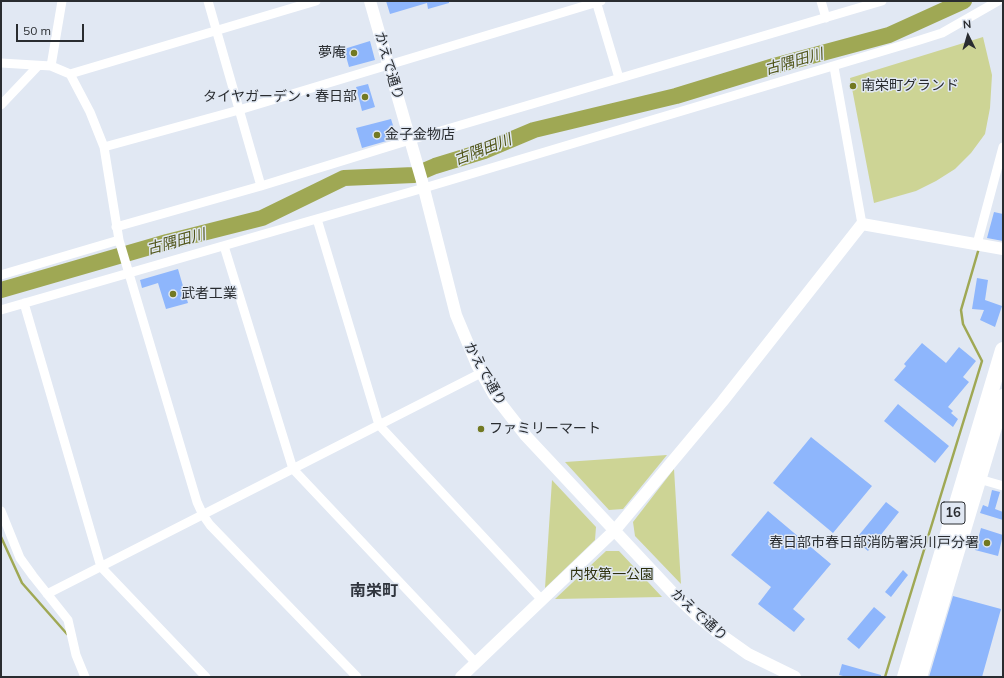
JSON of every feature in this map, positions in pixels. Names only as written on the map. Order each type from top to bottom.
[{"type":"highway","name":"16","points":[[905,677],[1003,350]]},
{"type":"highway","name":"16","points":[[919,677],[1003,397]]},
{"type":"street","points":[[51,66],[62,1]]},
{"type":"street","points":[[208,1],[261,186]]},
{"type":"street","points":[[70,74],[316,1]]},
{"type":"street","name":"かえで通り","points":[[370,1],[423,184],[451,297],[462,332],[481,373],[508,415],[526,436],[673,593],[717,632],[748,654],[795,677]]},
{"type":"street","points":[[821,1],[826,18]]},
{"type":"street","points":[[116,227],[411,142],[619,78],[882,1]]},
{"type":"street","points":[[1,310],[317,219],[423,184],[834,67],[942,33],[998,1]]},
{"type":"street","points":[[104,147],[239,110],[598,2],[619,78]]},
{"type":"street","points":[[1,64],[51,66],[70,74],[90,112],[104,147],[118,240],[197,502],[203,515],[210,525],[358,677]]},
{"type":"street","points":[[1,105],[38,66]]},
{"type":"street","points":[[461,677],[615,530],[722,402],[862,224],[834,67]]},
{"type":"street","points":[[977,244],[1003,147]]},
{"type":"street","points":[[317,219],[379,425],[542,600]]},
{"type":"street","points":[[862,224],[1003,249]]},
{"type":"street","points":[[1,275],[118,240]]},
{"type":"street","points":[[224,246],[293,469],[476,663]]},
{"type":"street","points":[[24,303],[101,567],[206,677]]},
{"type":"street","points":[[47,594],[481,373]]},
{"type":"street","points":[[979,479],[1003,486]]},
{"type":"street","points":[[1,511],[20,558],[68,620],[76,655],[85,677]]},
{"type":"green space","points":[[983,37],[992,75],[990,108],[985,134],[971,153],[955,169],[936,181],[916,191],[874,203],[850,78]]},
{"type":"green space","points":[[667,455],[623,509],[609,510],[565,462]]},
{"type":"green space","points":[[674,469],[681,584],[635,536],[633,522]]},
{"type":"green space","points":[[552,480],[596,527],[595,540],[545,588]]},
{"type":"green space","name":"内牧第一公園","points":[[606,551],[619,551],[662,597],[555,599]]},
{"type":"building","points":[[386,1],[449,1],[449,3],[428,9],[427,3],[390,14]]},
{"type":"building","points":[[370,41],[375,60],[349,67],[344,49]]},
{"type":"building","name":"タイヤガーデン・春日部","points":[[368,84],[375,107],[362,111],[356,87]]},
{"type":"building","name":"金子金物店","points":[[391,119],[397,138],[362,148],[356,128]]},
{"type":"building","points":[[994,212],[1003,214],[1003,241],[987,238]]},
{"type":"building","name":"武者工業","points":[[178,269],[188,303],[166,309],[158,283],[142,288],[140,280]]},
{"type":"building","points":[[977,278],[988,280],[985,300],[1002,306],[995,327],[980,320],[984,310],[972,309]]},
{"type":"building","points":[[922,343],[946,363],[959,347],[976,361],[963,377],[969,382],[948,407],[953,411],[951,413],[958,419],[953,427],[894,380],[906,366],[904,364]]},
{"type":"building","points":[[898,404],[949,446],[935,463],[884,421]]},
{"type":"building","points":[[811,437],[872,486],[833,533],[773,483]]},
{"type":"building","points":[[992,490],[1000,492],[995,509],[1003,512],[1003,520],[980,513],[983,505],[988,507]]},
{"type":"building","points":[[886,502],[899,512],[868,551],[855,540]]},
{"type":"building","points":[[768,511],[831,564],[793,609],[805,619],[794,632],[758,604],[771,587],[731,555]]},
{"type":"building","points":[[981,528],[1003,535],[998,556],[975,550]]},
{"type":"building","points":[[903,570],[908,575],[891,597],[885,592]]},
{"type":"building","points":[[953,596],[1001,609],[982,677],[929,677]]},
{"type":"building","points":[[874,607],[886,617],[859,649],[847,639]]},
{"type":"building","points":[[842,664],[881,675],[881,677],[847,677],[839,675]]},
{"type":"waterway","name":"古隅田川","points":[[1,290],[167,242],[262,218],[344,178],[414,175],[435,166],[484,151],[534,130],[676,96],[774,66],[889,35],[964,1]]},
{"type":"waterway","points":[[885,677],[982,361],[963,324],[961,310],[979,248]]},
{"type":"waterway","points":[[1,537],[22,583],[67,634]]},
{"type":"place","name":"夢庵","points":[[354,53]]},
{"type":"place","name":"南栄町グランド","points":[[853,86]]},
{"type":"place","name":"タイヤガーデン・春日部","points":[[365,97]]},
{"type":"place","name":"金子金物店","points":[[377,135]]},
{"type":"place","name":"武者工業","points":[[173,294]]},
{"type":"place","name":"ファミリーマート","points":[[481,429]]},
{"type":"place","name":"春日部市春日部消防署浜川戸分署","points":[[987,543]]},
{"type":"district","name":"南栄町","points":[[374,591]]}]
